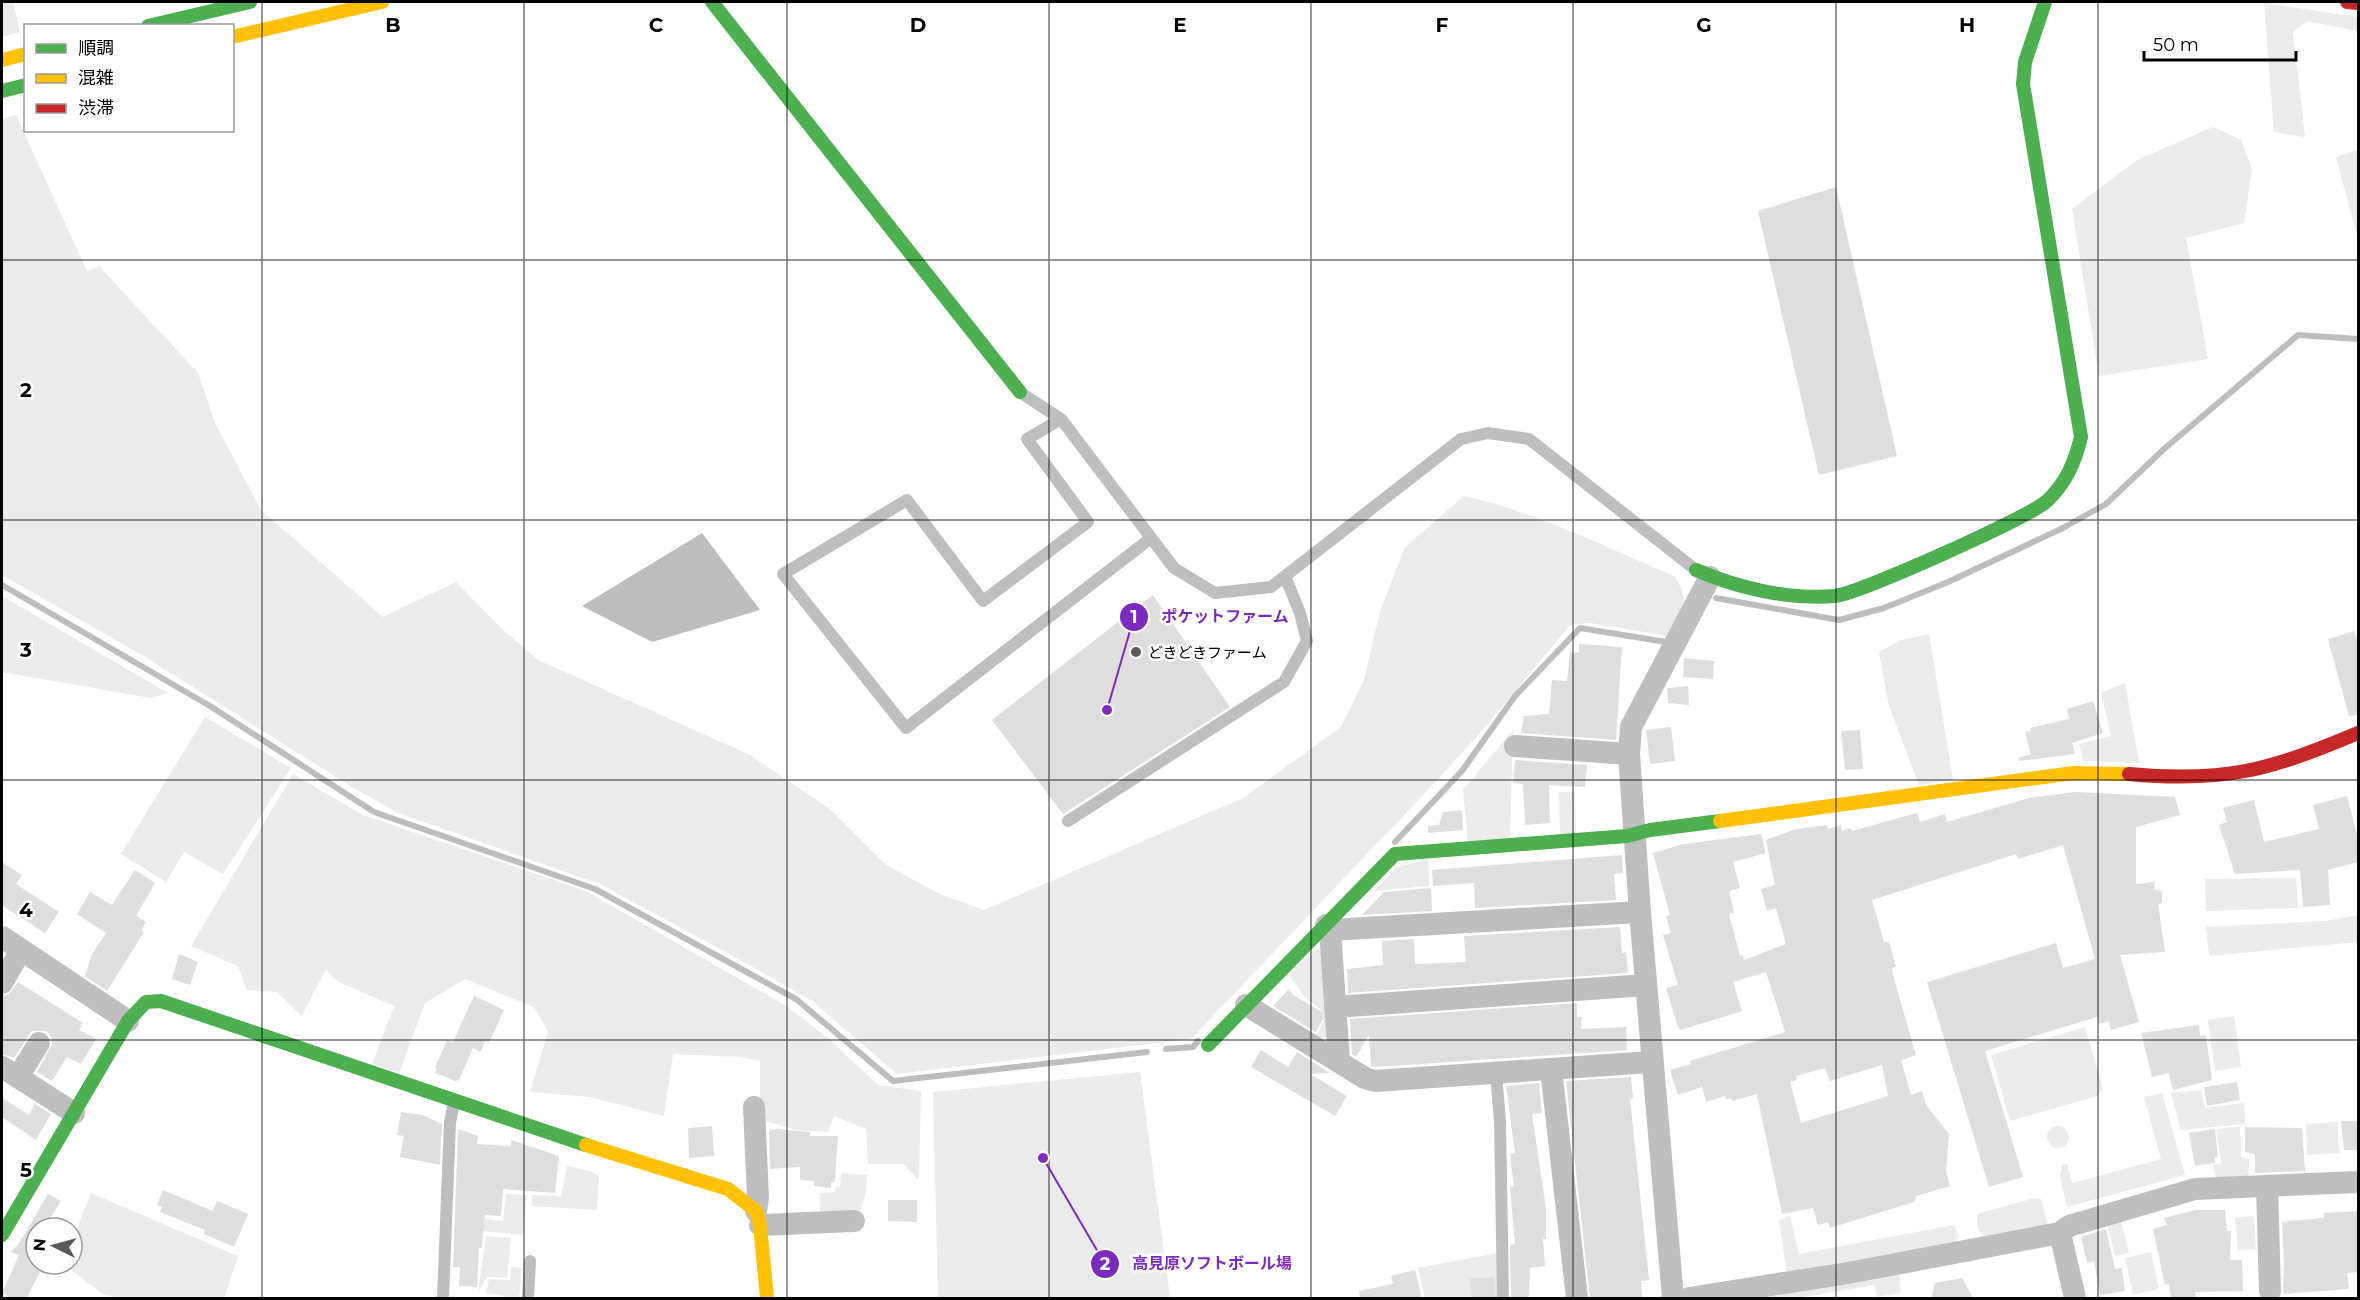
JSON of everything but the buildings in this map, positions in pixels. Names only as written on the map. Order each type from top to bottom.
[{"type":"main road","points":[[156,24],[250,2]]},
{"type":"main road","points":[[234,37],[382,2]]},
{"type":"main road","points":[[712,2],[1020,392]]},
{"type":"main road","points":[[1703,574],[1815,598],[1833,598],[1851,593],[2036,510],[2055,495],[2068,478],[2081,437],[2023,84],[2022,66],[2041,21],[2045,2]]},
{"type":"main road","points":[[2347,2],[2358,3]]},
{"type":"main road","points":[[2,60],[24,54]]},
{"type":"main road","points":[[2,91],[24,86]]},
{"type":"main road","points":[[1208,1045],[1246,1005],[1328,928],[1395,854],[1636,834],[1650,830],[2073,773],[2200,778],[2255,772],[2358,739]]},
{"type":"main road","points":[[2,1234],[128,1022],[146,1002],[161,1001],[664,1171],[728,1189],[758,1218],[767,1299]]},
{"type":"street","points":[[1673,1299],[1651,1062],[1629,754],[1631,727],[1703,574]]},
{"type":"street","points":[[1515,746],[1629,754]]},
{"type":"street","points":[[1339,1061],[1328,928],[1640,912]]},
{"type":"street","points":[[2,937],[128,1022]]},
{"type":"street","points":[[2,983],[21,950]]},
{"type":"street","points":[[1335,1007],[1646,985]]},
{"type":"street","points":[[1246,1005],[1365,1078],[1383,1082],[1651,1062]]},
{"type":"street","points":[[39,1042],[10,1072],[74,1113]]},
{"type":"street","points":[[1551,1069],[1577,1299]]},
{"type":"street","points":[[754,1107],[758,1218],[854,1221]]},
{"type":"street","points":[[1689,1299],[1848,1273],[2060,1233],[2069,1226],[2194,1189],[2358,1182]]},
{"type":"street","points":[[2267,1186],[2270,1292]]},
{"type":"street","points":[[2060,1233],[2075,1299]]},
{"type":"lane","points":[[1020,392],[1061,419],[1174,568],[1215,593],[1271,587],[1461,439],[1488,433],[1529,439],[1703,574]]},
{"type":"lane","points":[[1061,419],[1027,439],[1088,522],[983,601],[907,500],[783,574],[906,728],[1151,538]]},
{"type":"lane","points":[[1068,821],[1284,682],[1306,641],[1300,613],[1285,576]]},
{"type":"lane","points":[[1496,1074],[1500,1121],[1503,1299]]},
{"type":"lane","points":[[443,1299],[450,1122],[454,1101]]},
{"type":"lane","points":[[528,1299],[530,1261]]},
{"type":"shaded area","points":[[2,2],[13,2],[20,32],[2,37]]},
{"type":"shaded area","points":[[2264,3],[2358,17],[2358,31],[2307,21],[2293,32],[2305,137],[2274,132]]},
{"type":"shaded area","points":[[16,115],[87,271],[99,266],[198,373],[215,423],[261,510],[383,617],[456,582],[501,628],[538,660],[750,755],[830,809],[886,865],[940,894],[984,910],[1243,798],[1341,727],[1364,680],[1380,611],[1405,547],[1464,496],[1519,511],[1674,576],[1683,593],[1681,613],[1668,636],[1590,623],[1570,625],[1482,731],[1191,1039],[897,1074],[812,1001],[735,957],[600,884],[398,813],[352,787],[142,655],[2,575],[2,119]]},
{"type":"shaded area","points":[[2213,127],[2241,140],[2252,169],[2244,223],[2186,238],[2208,359],[2099,376],[2072,209],[2137,160]]},
{"type":"shaded area","points":[[2358,150],[2358,240],[2336,157]]},
{"type":"shaded area","points":[[702,533],[760,610],[652,642],[582,606]]},
{"type":"shaded area","points":[[2,596],[168,693],[151,698],[2,672]]},
{"type":"shaded area","points":[[1929,634],[1953,780],[1919,785],[1889,706],[1879,652],[1901,640]]},
{"type":"shaded area","points":[[2125,683],[2139,763],[2083,761],[2079,744],[2111,736],[2101,693]]},
{"type":"shaded area","points":[[205,717],[291,768],[223,874],[184,852],[166,882],[121,854]]},
{"type":"shaded area","points":[[1513,730],[1510,839],[1468,842],[1463,790]]},
{"type":"shaded area","points":[[293,774],[363,815],[586,891],[788,1007],[828,1038],[878,1085],[921,1091],[919,1180],[903,1164],[868,1164],[866,1129],[834,1116],[828,1132],[796,1130],[760,1120],[760,1061],[740,1057],[673,1054],[664,1116],[590,1097],[530,1092],[548,1032],[534,1007],[465,979],[425,1003],[399,1073],[372,1064],[394,1006],[337,981],[326,969],[302,1016],[277,992],[247,990],[238,966],[191,946]]},
{"type":"shaded area","points":[[1559,792],[1575,792],[1576,834],[1560,835]]},
{"type":"shaded area","points":[[1428,859],[1429,886],[1374,891],[1397,867]]},
{"type":"shaded area","points":[[2296,878],[2298,908],[2206,911],[2205,879]]},
{"type":"shaded area","points":[[2358,915],[2358,942],[2209,956],[2206,927],[2326,921]]},
{"type":"shaded area","points":[[1317,948],[1324,952],[1330,1035],[1319,1041],[1315,1038],[1324,1020],[1319,1017],[1322,1011],[1304,996],[1289,975]]},
{"type":"shaded area","points":[[2234,1016],[2241,1067],[2215,1071],[2208,1020]]},
{"type":"shaded area","points":[[2085,1027],[2103,1089],[2097,1096],[2010,1121],[1991,1055]]},
{"type":"shaded area","points":[[1140,1072],[1170,1298],[938,1298],[933,1092]]},
{"type":"shaded area","points":[[2201,1090],[2205,1108],[2244,1103],[2245,1124],[2181,1130],[2171,1093]]},
{"type":"shaded area","points":[[2162,1093],[2185,1175],[2067,1207],[2060,1178],[2062,1165],[2067,1164],[2072,1183],[2161,1159],[2144,1097]]},
{"type":"shaded area","points":[[2338,1122],[2339,1153],[2307,1155],[2306,1124]]},
{"type":"shaded area","points":[[2058,1126],[2066,1129],[2069,1137],[2066,1145],[2058,1148],[2050,1145],[2047,1137],[2050,1129]]},
{"type":"shaded area","points":[[2240,1126],[2241,1157],[2249,1159],[2248,1180],[2216,1179],[2213,1165],[2221,1163],[2216,1129]]},
{"type":"shaded area","points":[[567,1166],[590,1171],[599,1176],[597,1210],[532,1206],[532,1195],[561,1196]]},
{"type":"shaded area","points":[[841,1173],[867,1175],[865,1197],[860,1210],[820,1213],[820,1193],[835,1192],[836,1186],[840,1187]]},
{"type":"shaded area","points":[[91,1193],[238,1256],[224,1298],[117,1298],[101,1293],[79,1276],[84,1276],[84,1216],[82,1216]]},
{"type":"shaded area","points":[[506,1194],[527,1195],[523,1235],[483,1231],[485,1219],[503,1221]]},
{"type":"shaded area","points":[[2035,1198],[2041,1199],[2048,1226],[1986,1238],[1978,1230],[1977,1214]]},
{"type":"shaded area","points":[[1790,1216],[1799,1254],[1954,1225],[1959,1236],[1954,1244],[1787,1274],[1779,1220]]},
{"type":"shaded area","points":[[2254,1216],[2256,1249],[2238,1250],[2235,1218]]},
{"type":"shaded area","points":[[2121,1221],[2129,1253],[2115,1256],[2107,1225]]},
{"type":"shaded area","points":[[486,1236],[511,1238],[507,1278],[487,1277],[478,1293]]},
{"type":"shaded area","points":[[2151,1252],[2159,1289],[2133,1295],[2125,1258]]},
{"type":"shaded area","points":[[1498,1253],[1499,1298],[1425,1298],[1418,1268]]},
{"type":"shaded area","points":[[511,1267],[522,1268],[519,1298],[505,1298],[505,1296],[486,1293],[489,1279],[510,1280]]},
{"type":"shaded area","points":[[1899,1273],[1901,1293],[1877,1297],[1875,1285],[1797,1298],[1764,1298]]},
{"type":"waterway","points":[[1716,598],[1839,620],[1884,608],[1948,582],[2063,528],[2106,504],[2164,449],[2298,335],[2358,339]]},
{"type":"waterway","points":[[2,585],[210,706],[374,812],[595,889],[796,999],[893,1081],[1147,1052]]},
{"type":"waterway","points":[[1395,842],[1462,771],[1515,696],[1580,628],[1666,642]]},
{"type":"waterway","points":[[1166,1049],[1193,1047],[1198,1041]]},
{"type":"traffic: fast","points":[[156,24],[250,2]]},
{"type":"traffic: fast","points":[[712,2],[1020,392]]},
{"type":"traffic: fast","points":[[1696,570],[1764,591],[1800,596],[1835,596],[1908,569],[2009,523],[2047,501],[2065,479],[2081,437],[2023,84],[2025,62],[2045,2]]},
{"type":"traffic: fast","points":[[2,91],[24,86]]},
{"type":"traffic: fast","points":[[1208,1045],[1395,854],[1627,836],[1650,830],[1720,821]]},
{"type":"traffic: fast","points":[[2,1235],[128,1021],[146,1002],[161,1001],[586,1145]]},
{"type":"traffic: slow","points":[[234,37],[382,2]]},
{"type":"traffic: slow","points":[[2,60],[24,54]]},
{"type":"traffic: slow","points":[[1720,821],[2073,773],[2129,774]]},
{"type":"traffic: slow","points":[[586,1145],[728,1189],[756,1211],[760,1225],[767,1298]]},
{"type":"traffic: jam","points":[[2347,2],[2358,3]]},
{"type":"traffic: jam","points":[[2129,774],[2193,777],[2246,771],[2299,756],[2358,733]]},
{"type":"place","name":"どきどきファーム","points":[[1136,652]]},
{"type":"place","name":"ポケットファーム","points":[[1107,710]]},
{"type":"place","name":"高見原ソフトボール場","points":[[1043,1158]]}]
